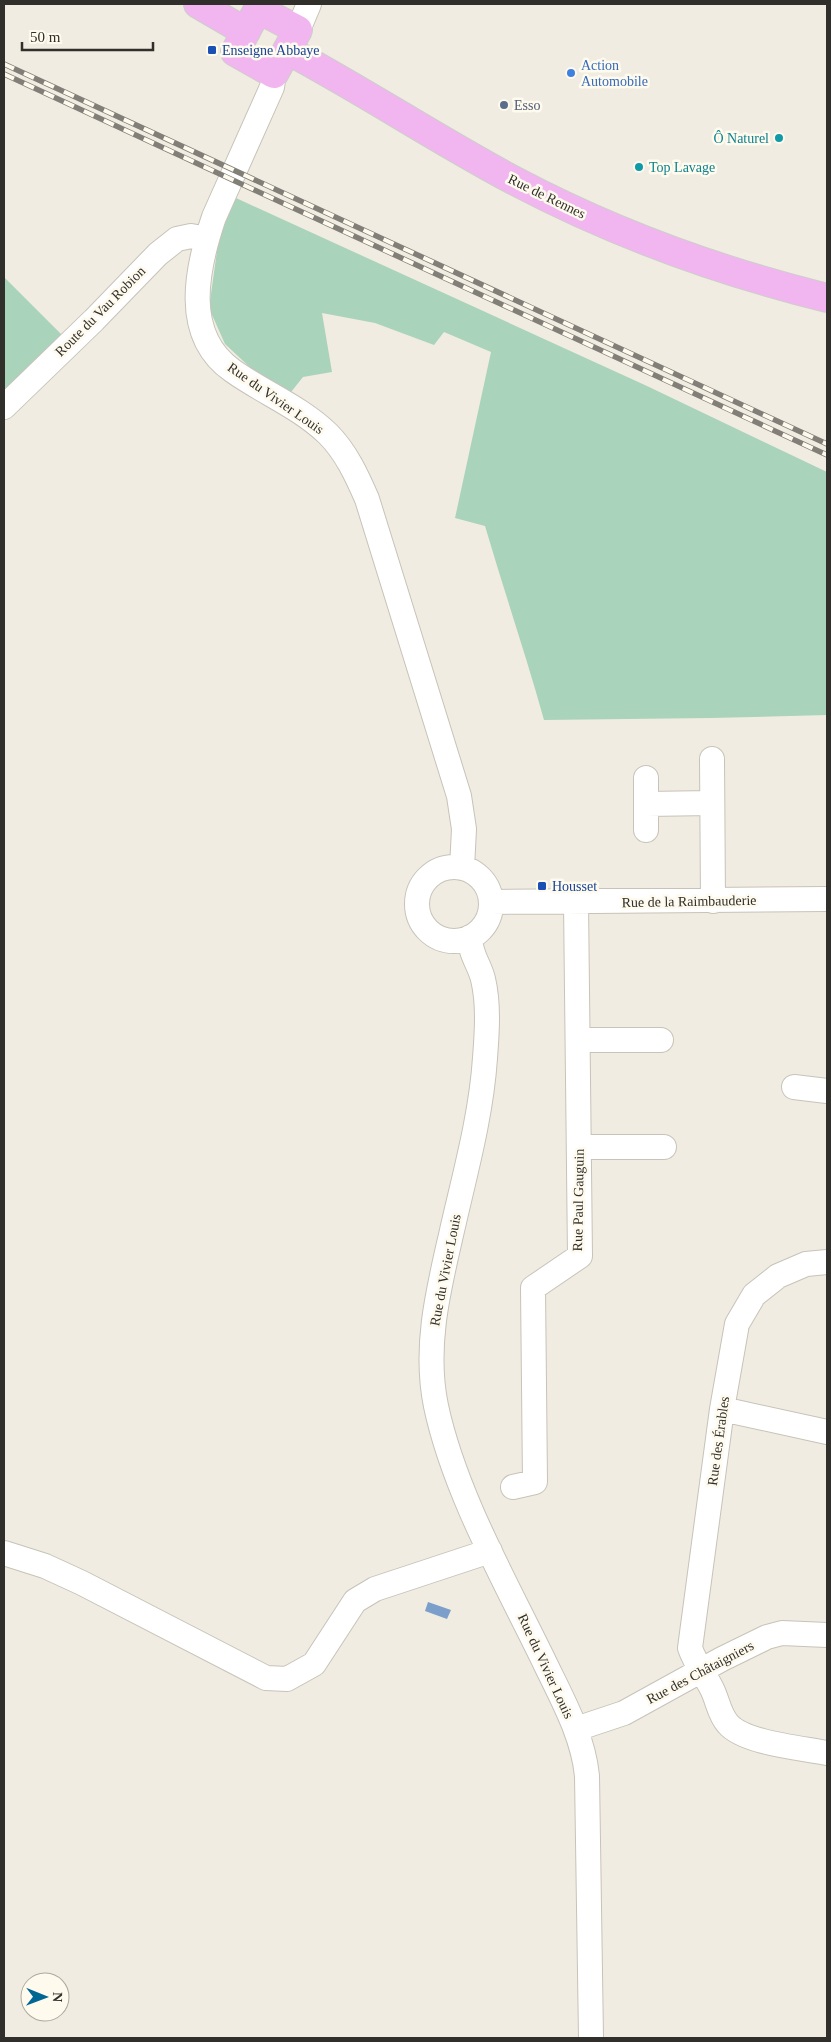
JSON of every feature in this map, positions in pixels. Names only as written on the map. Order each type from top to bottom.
[{"type":"main road","points":[[198,4],[246,32],[235,52],[274,74],[292,40]]},
{"type":"main road","name":"Rue de Rennes","points":[[246,32],[258,9],[292,40],[492,168],[571,209],[674,253],[743,275],[827,298]]},
{"type":"street","points":[[292,40],[309,4]]},
{"type":"street","name":"Rue du Vivier Louis","points":[[274,74],[272,87],[214,217],[207,239],[197,288],[198,318],[209,343],[216,354],[231,370],[288,403],[328,434],[352,465],[367,499],[460,796],[464,829],[462,868]]},
{"type":"street","name":"Route du Vau Robion","points":[[4,407],[94,320],[158,254],[177,239],[190,236],[207,239]]},
{"type":"street","points":[[712,759],[713,901]]},
{"type":"street","points":[[646,778],[646,830]]},
{"type":"street","points":[[646,804],[712,803]]},
{"type":"street","points":[[462,868],[469,871],[482,880],[487,887],[491,902],[488,919],[477,933],[470,937],[451,941],[432,934],[422,923],[417,909],[418,899],[426,881],[442,869],[462,868]]},
{"type":"street","name":"Rue de la Raimbauderie","points":[[491,902],[827,900]]},
{"type":"street","name":"Rue Paul Gauguin","points":[[513,1487],[535,1482],[533,1288],[580,1256],[576,902]]},
{"type":"street","name":"Rue du Vivier Louis","points":[[470,937],[470,949],[481,971],[486,997],[485,1058],[473,1136],[433,1326],[432,1360],[436,1404],[445,1440],[468,1503],[576,1729],[583,1752],[587,1776],[591,2038]]},
{"type":"street","points":[[578,1040],[661,1040]]},
{"type":"street","points":[[794,1087],[827,1091]]},
{"type":"street","points":[[579,1146],[664,1147]]},
{"type":"street","name":"Rue des Érables","points":[[827,1262],[806,1264],[787,1271],[762,1288],[748,1304],[735,1331],[722,1410],[690,1648],[694,1660],[713,1690],[723,1717],[736,1732],[760,1740],[827,1753]]},
{"type":"street","points":[[722,1410],[827,1432]]},
{"type":"street","points":[[4,1553],[45,1566],[82,1583],[266,1678],[287,1679],[314,1664],[355,1601],[375,1589],[490,1550]]},
{"type":"street","name":"Rue des Châtaigniers","points":[[576,1729],[624,1713],[766,1637],[782,1633],[827,1635]]},
{"type":"green space","points":[[236,198],[647,386],[827,472],[827,715],[544,720],[485,526],[455,518],[491,352],[444,332],[434,345],[375,323],[322,313],[332,372],[303,377],[291,392],[255,372],[225,344],[209,308],[219,237]]},
{"type":"green space","points":[[4,277],[65,338],[4,399]]},
{"type":"water","points":[[428,1602],[451,1610],[447,1619],[425,1611]]},
{"type":"railway","points":[[4,64],[827,444]]},
{"type":"railway","points":[[4,74],[827,455]]},
{"type":"place","name":"Enseigne Abbaye","points":[[212,50]]},
{"type":"place","name":"Action Automobile","points":[[571,73]]},
{"type":"place","name":"Esso","points":[[504,105]]},
{"type":"place","name":"Ô Naturel","points":[[779,138]]},
{"type":"place","name":"Top Lavage","points":[[639,167]]},
{"type":"place","name":"Housset","points":[[542,886]]}]
